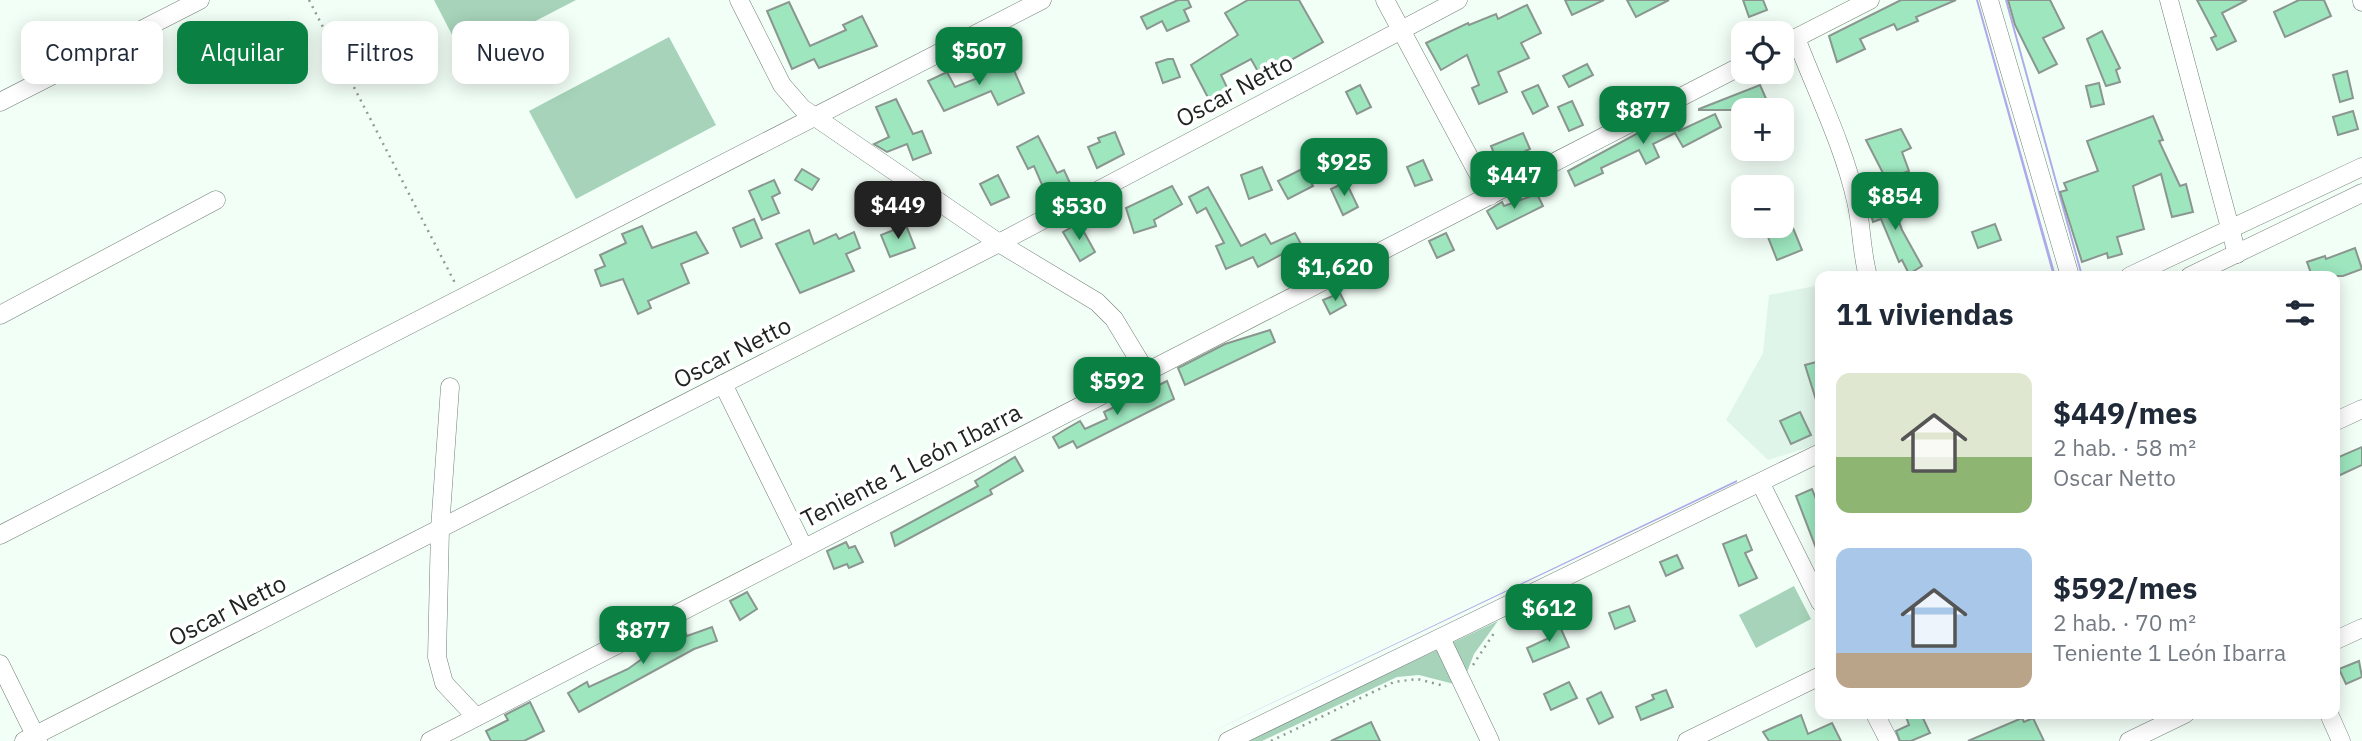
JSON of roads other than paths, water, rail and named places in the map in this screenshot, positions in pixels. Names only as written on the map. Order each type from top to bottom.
[{"type":"street","points":[[0,102],[200,0]]},
{"type":"street","points":[[740,0],[782,85],[814,117],[999,243],[1097,302],[1114,319],[1146,372]]},
{"type":"street","points":[[0,535],[1042,0]]},
{"type":"street","points":[[1385,0],[1490,196]]},
{"type":"street","name":"Oscar Netto","points":[[33,739],[999,243],[1458,0]]},
{"type":"street","points":[[1794,39],[1870,0]]},
{"type":"street","points":[[1989,0],[2069,271]]},
{"type":"street","points":[[2169,0],[2237,254]]},
{"type":"street","points":[[1794,52],[1836,132],[1857,204],[1860,245],[1867,271]]},
{"type":"street","name":"Teniente 1 León Ibarra","points":[[430,741],[1731,71]]},
{"type":"street","points":[[2141,271],[2362,167]]},
{"type":"street","points":[[2201,271],[2362,193]]},
{"type":"street","points":[[0,315],[216,200]]},
{"type":"street","points":[[723,384],[804,548]]},
{"type":"street","points":[[450,387],[440,529],[437,657],[444,683],[476,717]]},
{"type":"street","points":[[2340,419],[2362,409]]},
{"type":"street","points":[[1228,741],[1815,456]]},
{"type":"street","points":[[1761,484],[1815,592]]},
{"type":"street","points":[[2340,638],[2362,628]]},
{"type":"street","points":[[1441,638],[1490,741]]},
{"type":"street","points":[[0,664],[33,739]]},
{"type":"street","points":[[1686,741],[1815,679]]},
{"type":"street","points":[[1878,719],[1889,741]]},
{"type":"street","points":[[2129,741],[2175,719]]},
{"type":"street","points":[[2331,719],[2341,741]]}]
